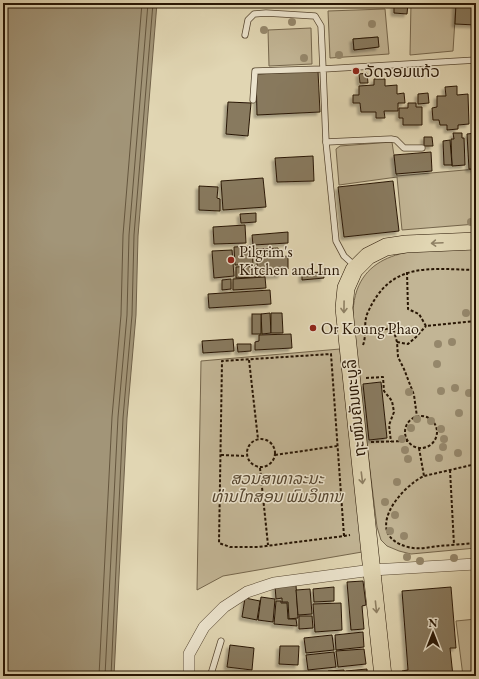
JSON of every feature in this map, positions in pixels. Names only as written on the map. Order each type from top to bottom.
[{"type":"main road","name":"ຖະໜົນຄັນທະບູລີ","points":[[383,676],[348,350],[344,308],[346,288],[354,270],[368,256],[386,247],[406,244],[476,241]]},
{"type":"street","points":[[189,676],[189,654],[204,627],[224,607],[247,592],[274,583],[372,570],[476,564]]},
{"type":"lane","points":[[245,35],[248,20],[254,14],[266,13],[316,16],[320,26],[326,142],[336,241],[344,256],[357,268]]},
{"type":"lane","points":[[253,100],[255,71],[323,69],[476,60]]},
{"type":"lane","points":[[326,142],[391,139],[396,140],[404,148],[422,148]]},
{"type":"lane","points":[[196,676],[211,674],[221,641]]},
{"type":"path","points":[[348,350],[360,349],[364,343],[367,314],[380,291],[390,281],[407,272],[421,269],[476,270]]},
{"type":"path","points":[[407,272],[408,309],[419,314],[426,326]]},
{"type":"path","points":[[397,342],[408,344],[426,326],[476,321]]},
{"type":"path","points":[[365,332],[393,328],[397,342],[398,358],[414,395],[417,417]]},
{"type":"path","points":[[344,536],[331,354],[222,361],[219,543],[230,547],[258,547],[268,545],[344,536],[350,535]]},
{"type":"path","points":[[249,360],[258,439]]},
{"type":"path","points":[[351,379],[383,377],[384,391],[392,401],[394,412],[389,425],[391,442]]},
{"type":"path","points":[[423,416],[432,421],[436,431],[433,441],[424,447],[419,448],[411,444],[406,437],[406,426],[408,422],[417,417],[423,416]]},
{"type":"path","points":[[258,439],[267,440],[275,450],[275,454],[272,463],[268,466],[260,468],[251,464],[246,456],[248,447],[258,439]]},
{"type":"path","points":[[367,442],[408,441]]},
{"type":"path","points":[[275,454],[338,446]]},
{"type":"path","points":[[419,448],[424,476]]},
{"type":"path","points":[[221,455],[246,456]]},
{"type":"path","points":[[476,464],[424,476],[407,487],[388,513],[386,521],[386,529],[390,536],[396,542],[410,548],[476,544]]},
{"type":"path","points":[[260,468],[268,545]]},
{"type":"path","points":[[450,470],[454,545]]},
{"type":"green space","points":[[411,3],[456,3],[453,51],[410,55]]},
{"type":"green space","points":[[385,9],[389,54],[330,58],[328,11]],"holes":[[[378,37],[378,47],[354,50],[353,39]]]},
{"type":"green space","points":[[311,28],[312,64],[269,66],[268,30]]},
{"type":"green space","points":[[392,142],[397,176],[476,169],[476,224],[402,230],[397,177],[339,185],[336,149],[340,146]]},
{"type":"green space","points":[[476,248],[476,548],[411,554],[387,546],[381,540],[377,527],[353,332],[354,300],[357,290],[365,275],[377,264],[392,257],[408,252],[425,250]]},
{"type":"green space","name":"ສວນສາທາລະນະ ທ່ານໄກສອນ ພົມວິຫານ","points":[[340,349],[361,530],[362,552],[223,576],[197,590],[201,361]]},
{"type":"green space","points":[[476,619],[476,676],[463,676],[456,621]]},
{"type":"water","points":[[3,3],[157,3],[138,236],[136,315],[127,418],[114,676],[3,676]]},
{"type":"building","points":[[394,3],[408,3],[407,14],[394,13]]},
{"type":"building","points":[[456,3],[476,3],[476,25],[455,24]]},
{"type":"building","points":[[378,37],[379,47],[354,50],[353,39]]},
{"type":"building","points":[[318,71],[320,112],[257,115],[256,74]]},
{"type":"building","points":[[367,73],[368,83],[360,83],[359,74]]},
{"type":"building","points":[[374,79],[385,79],[385,86],[397,85],[397,94],[404,93],[405,103],[398,103],[398,111],[384,111],[385,118],[376,118],[376,112],[361,112],[360,103],[353,103],[353,95],[359,95],[359,86],[374,85]]},
{"type":"building","points":[[457,86],[457,95],[468,94],[469,124],[458,125],[458,129],[447,130],[447,125],[440,125],[439,120],[433,120],[432,108],[437,107],[437,96],[446,96],[445,87]]},
{"type":"building","points":[[428,93],[429,103],[418,104],[418,94]]},
{"type":"building","points":[[228,102],[251,103],[248,136],[226,134]]},
{"type":"building","points":[[408,103],[416,103],[416,107],[422,107],[422,125],[403,125],[403,118],[399,118],[399,108],[408,108]]},
{"type":"building","points":[[453,133],[462,133],[462,138],[464,138],[465,165],[452,166],[451,139],[454,139]]},
{"type":"building","points":[[476,133],[476,169],[469,169],[467,134]]},
{"type":"building","points":[[424,137],[432,137],[433,146],[424,146]]},
{"type":"building","points":[[450,140],[452,165],[444,165],[443,141]]},
{"type":"building","points":[[431,152],[432,171],[396,174],[394,155]]},
{"type":"building","points":[[313,156],[314,181],[277,182],[275,158]]},
{"type":"building","points":[[263,178],[266,207],[223,210],[221,181]]},
{"type":"building","points":[[393,181],[399,231],[344,237],[338,187]]},
{"type":"building","points":[[199,186],[218,187],[217,198],[220,199],[220,211],[199,210]]},
{"type":"building","points":[[256,213],[256,222],[241,223],[240,214]]},
{"type":"building","points":[[245,225],[246,243],[214,244],[213,227]]},
{"type":"building","points":[[288,232],[288,243],[253,245],[252,235]]},
{"type":"building","points":[[252,246],[253,264],[235,265],[234,247]]},
{"type":"building","points":[[278,248],[279,257],[288,256],[288,269],[281,270],[281,275],[258,276],[256,249]]},
{"type":"building","points":[[232,250],[234,276],[214,278],[212,251]]},
{"type":"building","points":[[255,266],[256,277],[236,278],[236,267]]},
{"type":"building","points":[[323,272],[324,278],[302,280],[302,273]]},
{"type":"building","points":[[265,277],[266,288],[233,290],[233,279]]},
{"type":"building","points":[[231,279],[231,289],[222,290],[222,280]]},
{"type":"building","points":[[270,290],[271,304],[209,308],[208,294]]},
{"type":"building","points":[[270,313],[271,333],[262,334],[261,314]]},
{"type":"building","points":[[271,313],[282,313],[283,333],[271,333]]},
{"type":"building","points":[[252,314],[261,314],[261,334],[252,334]]},
{"type":"building","points":[[291,334],[292,348],[255,350],[255,342],[259,341],[259,335]]},
{"type":"building","points":[[233,339],[234,351],[203,353],[202,341]]},
{"type":"building","points":[[237,344],[251,344],[251,351],[238,352]]},
{"type":"building","points":[[381,382],[387,438],[369,440],[363,384]]},
{"type":"building","points":[[363,581],[366,605],[362,606],[364,629],[351,630],[347,582]]},
{"type":"building","points":[[296,585],[298,618],[289,619],[288,602],[282,602],[282,598],[276,599],[275,586]]},
{"type":"building","points":[[334,587],[334,601],[314,602],[313,589]]},
{"type":"building","points":[[451,587],[456,648],[450,648],[453,676],[402,676],[402,671],[408,670],[402,591]]},
{"type":"building","points":[[310,589],[312,614],[298,615],[296,590]]},
{"type":"building","points":[[261,597],[275,599],[273,622],[258,620]]},
{"type":"building","points":[[245,598],[260,601],[257,620],[242,617]]},
{"type":"building","points":[[276,601],[287,603],[288,619],[296,619],[297,626],[274,624]]},
{"type":"building","points":[[341,603],[342,630],[315,632],[313,604]]},
{"type":"building","points":[[299,616],[312,616],[313,628],[299,629]]},
{"type":"building","points":[[363,632],[364,647],[336,650],[335,635]]},
{"type":"building","points":[[332,635],[334,650],[306,653],[304,638]]},
{"type":"building","points":[[230,645],[254,648],[252,670],[227,667]]},
{"type":"building","points":[[280,646],[299,646],[298,665],[279,664]]},
{"type":"building","points":[[364,649],[366,664],[338,667],[336,651]]},
{"type":"building","points":[[334,652],[336,667],[308,670],[306,655]]},
{"type":"building","points":[[367,669],[367,676],[347,676],[346,671]]},
{"type":"building","points":[[344,670],[344,676],[328,676],[328,671]]},
{"type":"building","points":[[326,672],[326,676],[312,676],[312,673]]},
{"type":"building","points":[[274,674],[300,674],[300,676],[274,676]]},
{"type":"place","name":"ວັດຈອມແກ້ວ","points":[[356,71]]},
{"type":"place","name":"Pilgrim's Kitchen and Inn","points":[[231,260]]},
{"type":"place","name":"Or Koung Phao","points":[[313,328]]}]
